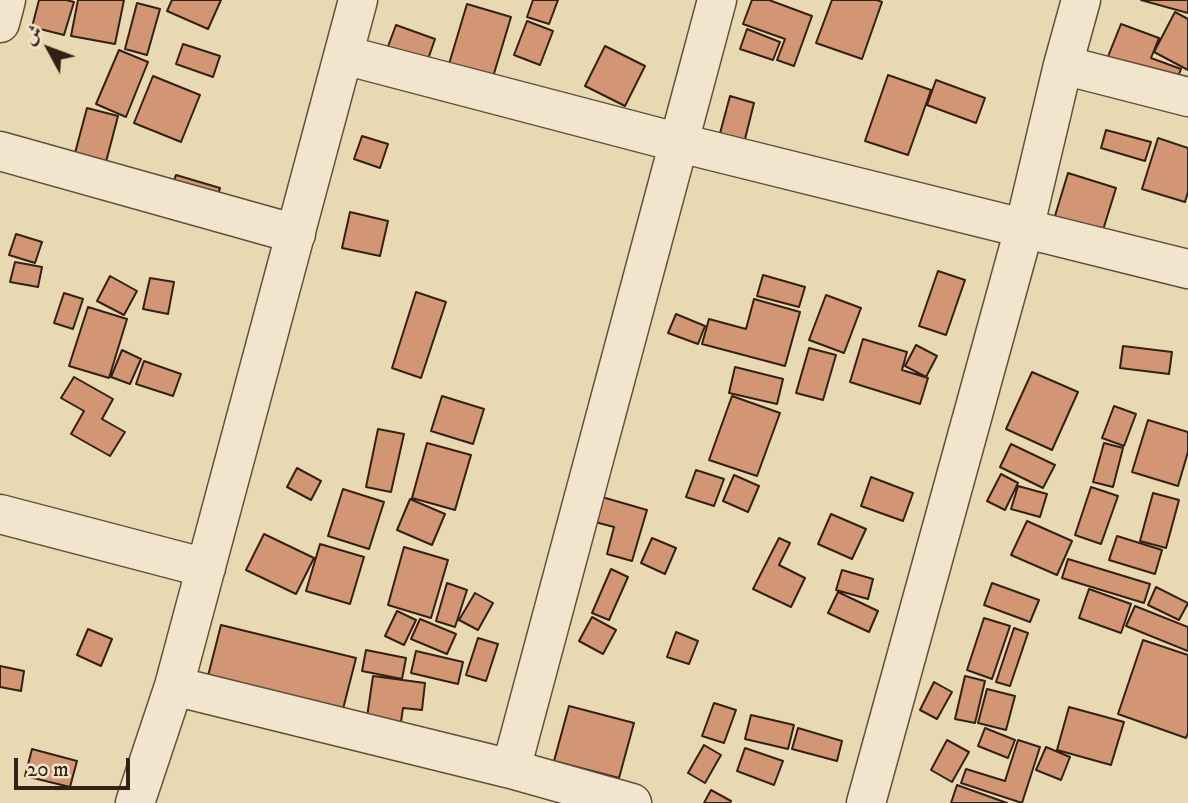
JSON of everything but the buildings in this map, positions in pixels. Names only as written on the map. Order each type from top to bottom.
[{"type":"street","points":[[0,23],[6,0]]},
{"type":"street","points":[[135,803],[174,686],[358,0]]},
{"type":"street","points":[[511,769],[717,0]]},
{"type":"street","points":[[866,803],[1024,229],[1081,0]]},
{"type":"street","points":[[344,55],[680,143],[1188,269]]},
{"type":"street","points":[[1063,65],[1188,97]]},
{"type":"street","points":[[0,151],[296,234]]},
{"type":"street","points":[[0,514],[206,568]]},
{"type":"street","points":[[174,686],[511,769],[632,803]]}]
